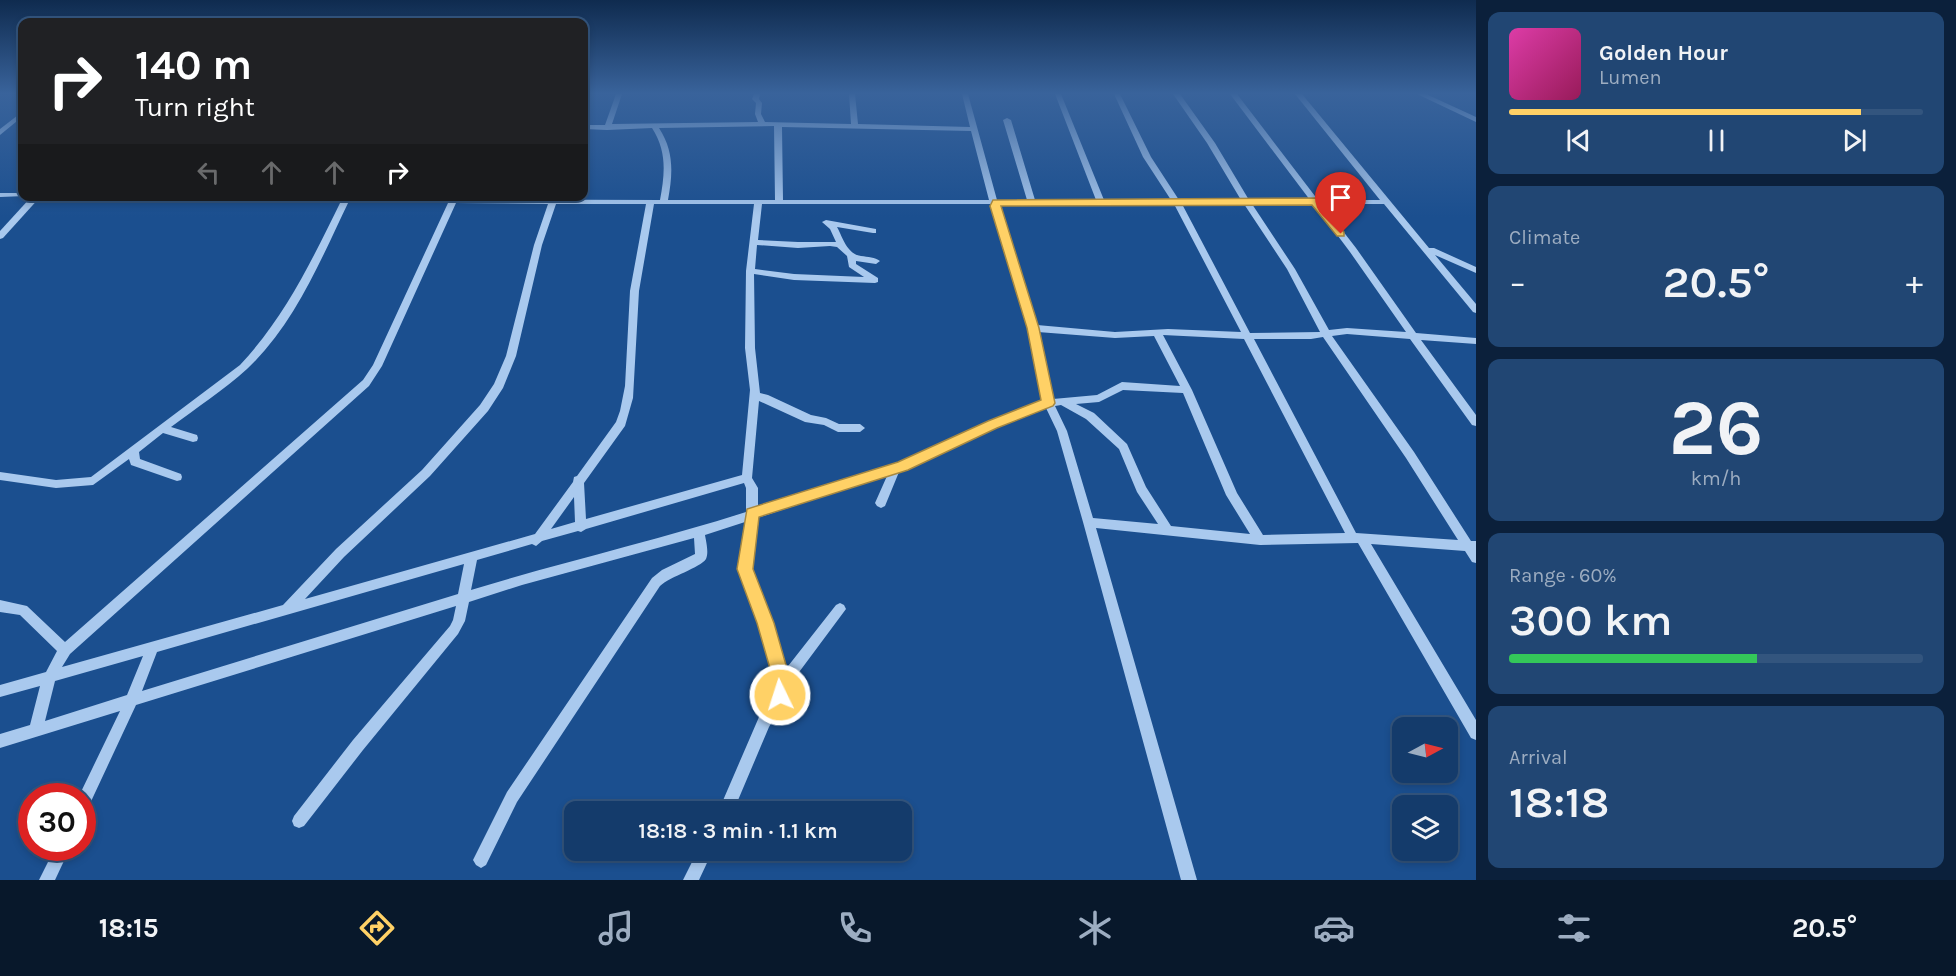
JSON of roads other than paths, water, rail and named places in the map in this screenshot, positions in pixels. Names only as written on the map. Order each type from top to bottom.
[{"type":"street","points":[[661,135],[669,155],[664,201]]},
{"type":"street","points":[[778,135],[778,201]]},
{"type":"street","points":[[977,135],[997,202],[995,206],[1033,328],[1048,403],[1059,422],[1089,522],[1189,880]]},
{"type":"street","points":[[1012,135],[1032,202]]},
{"type":"street","points":[[1074,135],[1101,202]]},
{"type":"street","points":[[1137,135],[1147,157],[1177,202],[1357,539],[1476,733]]},
{"type":"street","points":[[1205,135],[1246,202],[1291,269],[1327,336],[1472,546],[1476,558]]},
{"type":"street","points":[[1264,135],[1385,293],[1476,422]]},
{"type":"street","points":[[1331,135],[1476,310]]},
{"type":"street","points":[[0,195],[18,195]]},
{"type":"street","points":[[588,199],[758,202],[1386,202]]},
{"type":"street","points":[[0,236],[32,201]]},
{"type":"street","points":[[0,476],[56,484],[87,483],[102,477],[163,429],[262,348],[307,278],[344,201]]},
{"type":"street","points":[[36,730],[41,700],[50,677],[65,650],[366,383],[377,366],[453,201]]},
{"type":"street","points":[[520,201],[558,201]]},
{"type":"street","points":[[536,541],[621,423],[628,407],[632,319],[642,238],[651,201]]},
{"type":"street","points":[[286,610],[333,560],[440,458],[484,408],[499,386],[511,356],[538,245],[553,202]]},
{"type":"street","points":[[730,801],[764,722],[780,695],[782,684],[766,623],[745,569],[752,513],[752,488],[747,478],[754,396],[750,348],[750,271],[758,202]]},
{"type":"street","points":[[873,231],[826,222],[834,228],[842,246],[854,258],[876,261]]},
{"type":"street","points":[[753,242],[798,245],[830,243],[842,246]]},
{"type":"street","points":[[1425,247],[1476,270]]},
{"type":"street","points":[[750,271],[794,277],[875,280],[852,265],[851,254]]},
{"type":"street","points":[[1033,328],[1115,335],[1163,332],[1247,336],[1327,336],[1347,332],[1476,341]]},
{"type":"street","points":[[1163,332],[1163,342],[1187,390],[1232,495],[1260,540]]},
{"type":"street","points":[[0,741],[461,600],[699,532],[752,513],[895,469],[992,424],[1048,403],[1099,398],[1122,386],[1187,390]]},
{"type":"street","points":[[754,396],[764,398],[809,419],[826,422],[838,428],[860,428]]},
{"type":"street","points":[[1065,403],[1105,428],[1123,447],[1141,489],[1167,529]]},
{"type":"street","points":[[163,429],[193,438]]},
{"type":"street","points":[[134,452],[135,462],[177,477]]},
{"type":"street","points":[[881,503],[895,469]]},
{"type":"street","points":[[0,691],[536,541],[747,478]]},
{"type":"street","points":[[578,480],[581,527]]},
{"type":"street","points":[[1089,522],[1260,540],[1357,539],[1472,546]]},
{"type":"street","points":[[481,860],[512,797],[656,582],[666,572],[690,565],[701,556],[699,532]]},
{"type":"street","points":[[299,821],[358,745],[454,630],[459,621],[461,600],[471,559]]},
{"type":"street","points":[[0,606],[22,610],[65,650]]},
{"type":"street","points":[[782,684],[840,609]]},
{"type":"street","points":[[92,783],[131,702],[152,649]]},
{"type":"street","points":[[47,880],[56,861]]},
{"type":"street","points":[[691,880],[700,861]]}]
